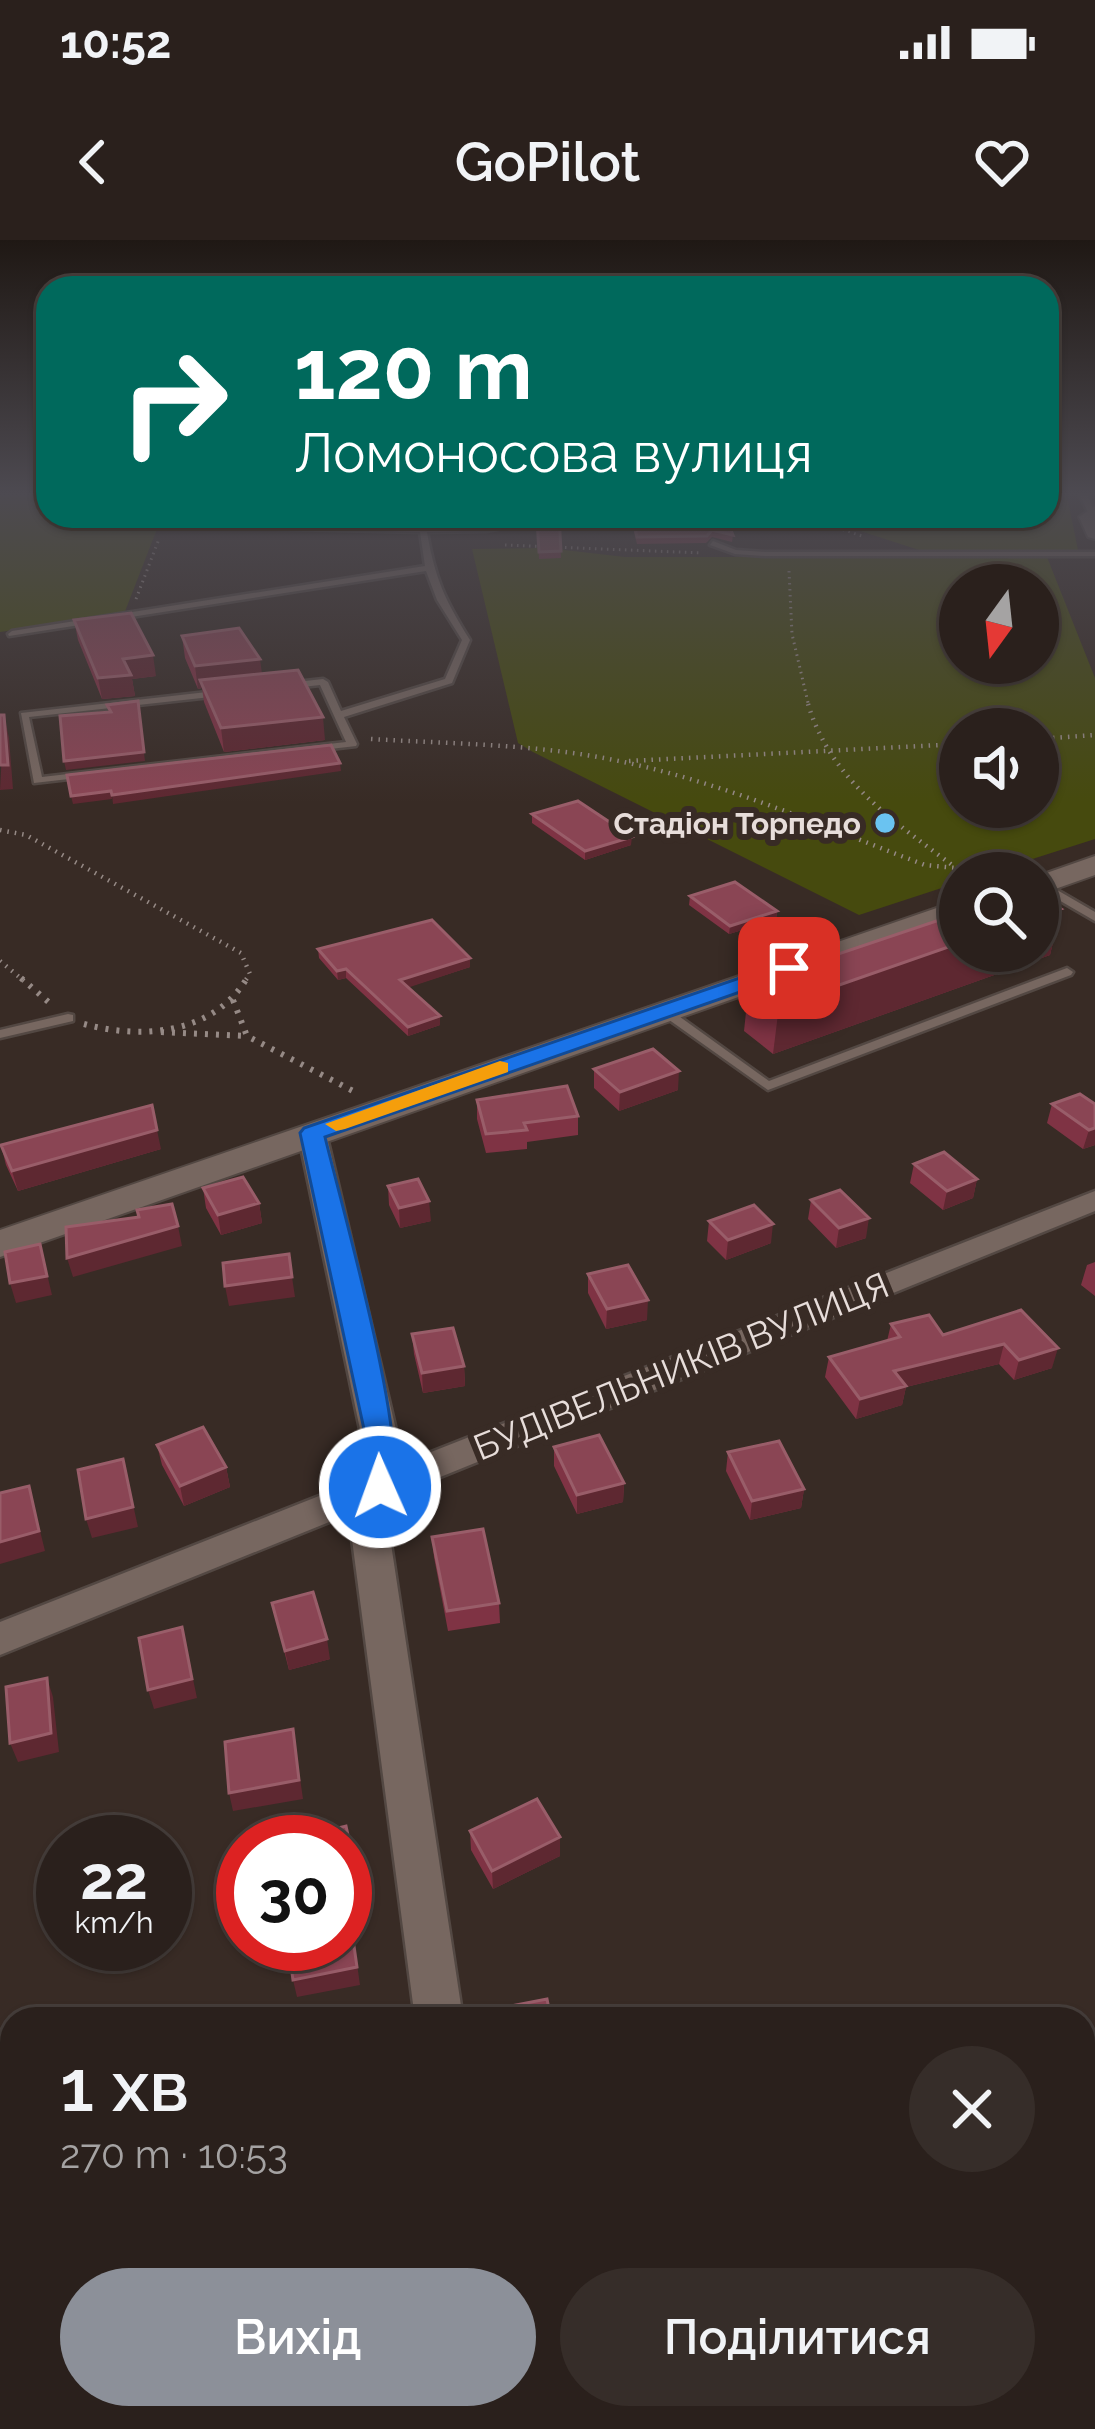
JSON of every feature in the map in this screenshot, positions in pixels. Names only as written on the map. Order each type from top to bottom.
[{"type":"street","points":[[1059,878],[1095,865]]},
{"type":"street","points":[[0,1244],[939,917]]},
{"type":"street","points":[[312,1133],[379,1434],[380,1487],[369,1524],[437,2007]]},
{"type":"street","name":"БУДІВЕЛЬНИКІВ ВУЛИЦЯ","points":[[0,1639],[1095,1201]]},
{"type":"lane","points":[[12,634],[241,598]]},
{"type":"lane","points":[[339,715],[449,681],[466,640],[440,598]]},
{"type":"lane","points":[[322,682],[339,715],[352,744],[38,781],[24,716],[322,682]]},
{"type":"lane","points":[[1059,896],[1095,917]]},
{"type":"lane","points":[[664,1012],[768,1086],[1067,972]]},
{"type":"lane","points":[[0,1034],[68,1018]]},
{"type":"path","points":[[130,616],[137,598]]},
{"type":"path","points":[[796,598],[791,630],[815,725],[828,752],[861,796],[939,855]]},
{"type":"path","points":[[1059,738],[1095,735]]},
{"type":"path","points":[[349,737],[558,750],[620,761],[713,784],[939,866]]},
{"type":"path","points":[[620,761],[939,745]]},
{"type":"path","points":[[0,830],[26,835],[241,953],[250,974],[233,1000],[180,1025],[128,1031]]},
{"type":"path","points":[[0,961],[68,1018],[95,1028],[247,1036],[385,1107]]},
{"type":"path","points":[[233,1000],[247,1036]]},
{"type":"green space","points":[[0,598],[130,598],[124,614],[0,632]]},
{"type":"green space","points":[[484,598],[939,598],[939,684],[1059,684],[1059,598],[1063,598],[1095,678],[1095,839],[1054,852],[939,852],[939,889],[859,915],[518,743]]},
{"type":"building","points":[[131,613],[153,655],[123,659],[131,675],[98,678],[74,620]]},
{"type":"building","points":[[239,628],[260,659],[195,666],[182,636]]},
{"type":"building","points":[[298,670],[323,717],[221,728],[200,680]]},
{"type":"building","points":[[138,701],[144,752],[64,761],[60,716],[111,712],[107,705]]},
{"type":"building","points":[[0,715],[4,715],[8,765],[0,765]]},
{"type":"building","points":[[331,745],[340,763],[112,795],[111,791],[71,796],[67,775]]},
{"type":"building","points":[[578,801],[632,837],[585,851],[532,814]]},
{"type":"building","points":[[735,882],[777,911],[730,926],[690,896]]},
{"type":"building","points":[[432,920],[470,958],[400,980],[440,1016],[408,1027],[346,969],[337,971],[318,949]]},
{"type":"building","points":[[939,920],[939,950],[779,1006],[749,984]]},
{"type":"building","points":[[653,1049],[679,1071],[620,1092],[594,1069]]},
{"type":"building","points":[[567,1086],[578,1116],[524,1123],[527,1130],[486,1134],[477,1100]]},
{"type":"building","points":[[1080,1094],[1095,1104],[1095,1128],[1089,1130],[1052,1104]]},
{"type":"building","points":[[152,1105],[157,1130],[12,1171],[1,1145]]},
{"type":"building","points":[[944,1152],[977,1179],[947,1191],[914,1164]]},
{"type":"building","points":[[243,1177],[259,1203],[218,1215],[203,1188]]},
{"type":"building","points":[[418,1179],[429,1201],[399,1208],[388,1186]]},
{"type":"building","points":[[840,1190],[869,1218],[839,1228],[811,1200]]},
{"type":"building","points":[[172,1204],[178,1226],[67,1258],[66,1227],[139,1217],[137,1210]]},
{"type":"building","points":[[754,1205],[773,1224],[728,1240],[709,1221]]},
{"type":"building","points":[[40,1244],[47,1276],[10,1283],[5,1252]]},
{"type":"building","points":[[289,1254],[292,1277],[225,1286],[223,1263]]},
{"type":"building","points":[[628,1265],[648,1300],[607,1309],[588,1274]]},
{"type":"building","points":[[1021,1310],[1058,1348],[1019,1360],[1004,1344],[894,1371],[906,1386],[860,1399],[829,1357],[900,1337],[891,1324],[929,1315],[943,1335]]},
{"type":"building","points":[[453,1328],[464,1366],[422,1373],[412,1334]]},
{"type":"building","points":[[203,1427],[226,1467],[180,1486],[157,1445]]},
{"type":"building","points":[[599,1435],[624,1483],[577,1495],[554,1447]]},
{"type":"building","points":[[779,1441],[804,1489],[752,1501],[728,1452]]},
{"type":"building","points":[[123,1459],[133,1507],[86,1519],[78,1470]]},
{"type":"building","points":[[29,1486],[39,1531],[0,1542],[0,1493]]},
{"type":"building","points":[[483,1529],[499,1603],[447,1611],[432,1537]]},
{"type":"building","points":[[313,1592],[327,1639],[285,1651],[272,1603]]},
{"type":"building","points":[[182,1627],[192,1679],[148,1690],[139,1638]]},
{"type":"building","points":[[47,1678],[51,1733],[10,1743],[6,1687]]},
{"type":"building","points":[[293,1729],[299,1780],[229,1793],[225,1742]]},
{"type":"building","points":[[537,1799],[560,1837],[492,1871],[470,1831]]},
{"type":"building","points":[[292,1971],[337,1971],[293,1980]]},
{"type":"building","points":[[547,1999],[549,2007],[506,2007]]},
{"type":"slow traffic","points":[[336,1124],[500,1068]]},
{"type":"place","name":"Стадіон Торпедо","points":[[885,823]]},
{"type":"route","points":[[380,1487],[379,1434],[312,1133],[789,968]]}]
